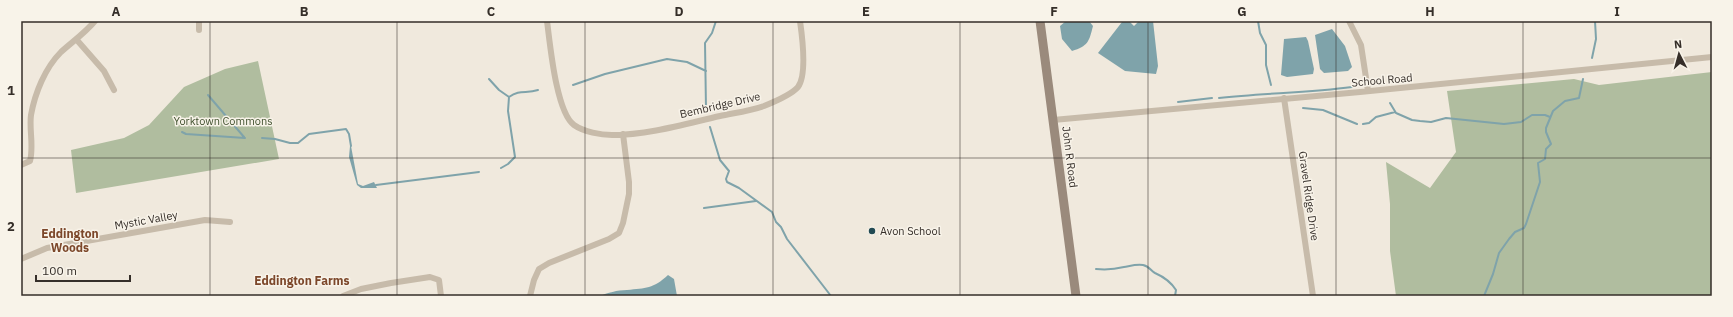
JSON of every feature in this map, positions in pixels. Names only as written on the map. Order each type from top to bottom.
[{"type":"main road","name":"John R Road","points":[[1040,21],[1076,296]]},
{"type":"street","points":[[21,165],[30,161],[32,153],[31,116],[35,98],[48,70],[60,54],[95,21]]},
{"type":"street","points":[[199,21],[200,30]]},
{"type":"street","name":"Bembridge Drive","points":[[547,21],[555,80],[562,102],[573,125],[601,134],[623,134],[675,126],[763,106],[790,93],[799,86],[802,75],[803,45],[800,21]]},
{"type":"street","points":[[1349,21],[1361,45],[1368,91]]},
{"type":"street","points":[[76,39],[104,71],[114,90]]},
{"type":"street","name":"School Road","points":[[1053,120],[1712,57]]},
{"type":"street","name":"Gravel Ridge Drive","points":[[1284,98],[1313,296]]},
{"type":"street","points":[[530,296],[534,280],[539,269],[549,263],[610,239],[619,233],[623,223],[629,194],[623,134]]},
{"type":"street","name":"Mystic Valley","points":[[21,259],[47,248],[92,240],[205,220],[230,222]]},
{"type":"street","points":[[343,296],[375,286],[430,277],[439,280],[441,296]]},
{"type":"green space","name":"Yorktown Commons","points":[[258,61],[279,159],[76,193],[71,150],[124,138],[149,125],[184,87],[225,69]]},
{"type":"green space","points":[[1712,72],[1712,296],[1396,296],[1390,251],[1390,204],[1386,162],[1430,188],[1456,152],[1447,91],[1574,79],[1599,85]]},
{"type":"water","points":[[1066,21],[1089,21],[1093,26],[1089,40],[1085,45],[1072,51],[1062,39],[1060,26]]},
{"type":"water","points":[[1129,21],[1134,26],[1139,21],[1153,21],[1158,66],[1156,74],[1125,71],[1098,53],[1122,22]]},
{"type":"water","points":[[1332,29],[1345,46],[1352,67],[1348,71],[1324,73],[1320,69],[1315,35]]},
{"type":"water","points":[[1306,37],[1314,69],[1313,74],[1287,77],[1281,75],[1284,39]]},
{"type":"water","points":[[350,146],[358,184],[363,186],[374,182],[377,188],[361,188],[357,185],[349,157]]},
{"type":"water","points":[[668,275],[674,279],[677,296],[599,296],[616,291],[649,287],[663,280]]},
{"type":"waterway","points":[[706,109],[705,43],[712,33],[716,21]]},
{"type":"waterway","points":[[1258,21],[1260,33],[1266,45],[1266,65],[1271,85]]},
{"type":"waterway","points":[[1592,58],[1596,39],[1595,21]]},
{"type":"waterway","points":[[573,85],[605,74],[667,59],[687,62],[706,71]]},
{"type":"waterway","points":[[489,79],[499,90],[509,97]]},
{"type":"waterway","points":[[1484,296],[1493,274],[1499,253],[1515,232],[1524,228],[1526,224],[1540,182],[1538,163],[1545,159],[1546,149],[1551,144],[1546,128],[1553,111],[1565,101],[1579,98],[1583,79]]},
{"type":"waterway","points":[[1219,98],[1319,91],[1352,87]]},
{"type":"waterway","points":[[501,168],[515,157],[508,111],[509,97],[520,92],[538,90]]},
{"type":"waterway","points":[[208,95],[244,137]]},
{"type":"waterway","points":[[1178,102],[1212,98]]},
{"type":"waterway","points":[[1390,103],[1396,113],[1412,120],[1431,122],[1446,118],[1504,124],[1521,122],[1532,115],[1545,115],[1550,117]]},
{"type":"waterway","points":[[1303,108],[1323,110],[1357,124]]},
{"type":"waterway","points":[[1363,124],[1369,123],[1376,117],[1395,112]]},
{"type":"waterway","points":[[710,127],[720,160],[729,171],[726,179],[727,182],[739,188],[772,212],[776,222],[781,227],[787,239],[831,296]]},
{"type":"waterway","points":[[262,138],[298,143],[309,134],[346,129],[349,134],[351,146]]},
{"type":"waterway","points":[[182,132],[186,134],[245,138]]},
{"type":"waterway","points":[[376,185],[479,172]]},
{"type":"waterway","points":[[704,208],[756,201]]},
{"type":"waterway","points":[[1096,269],[1114,269],[1133,265],[1143,265],[1164,278],[1172,285],[1176,290],[1175,296]]},
{"type":"place","name":"Avon School","points":[[872,231]]},
{"type":"district","name":"Eddington Woods","points":[[70,241]]},
{"type":"district","name":"Eddington Farms","points":[[302,281]]}]
